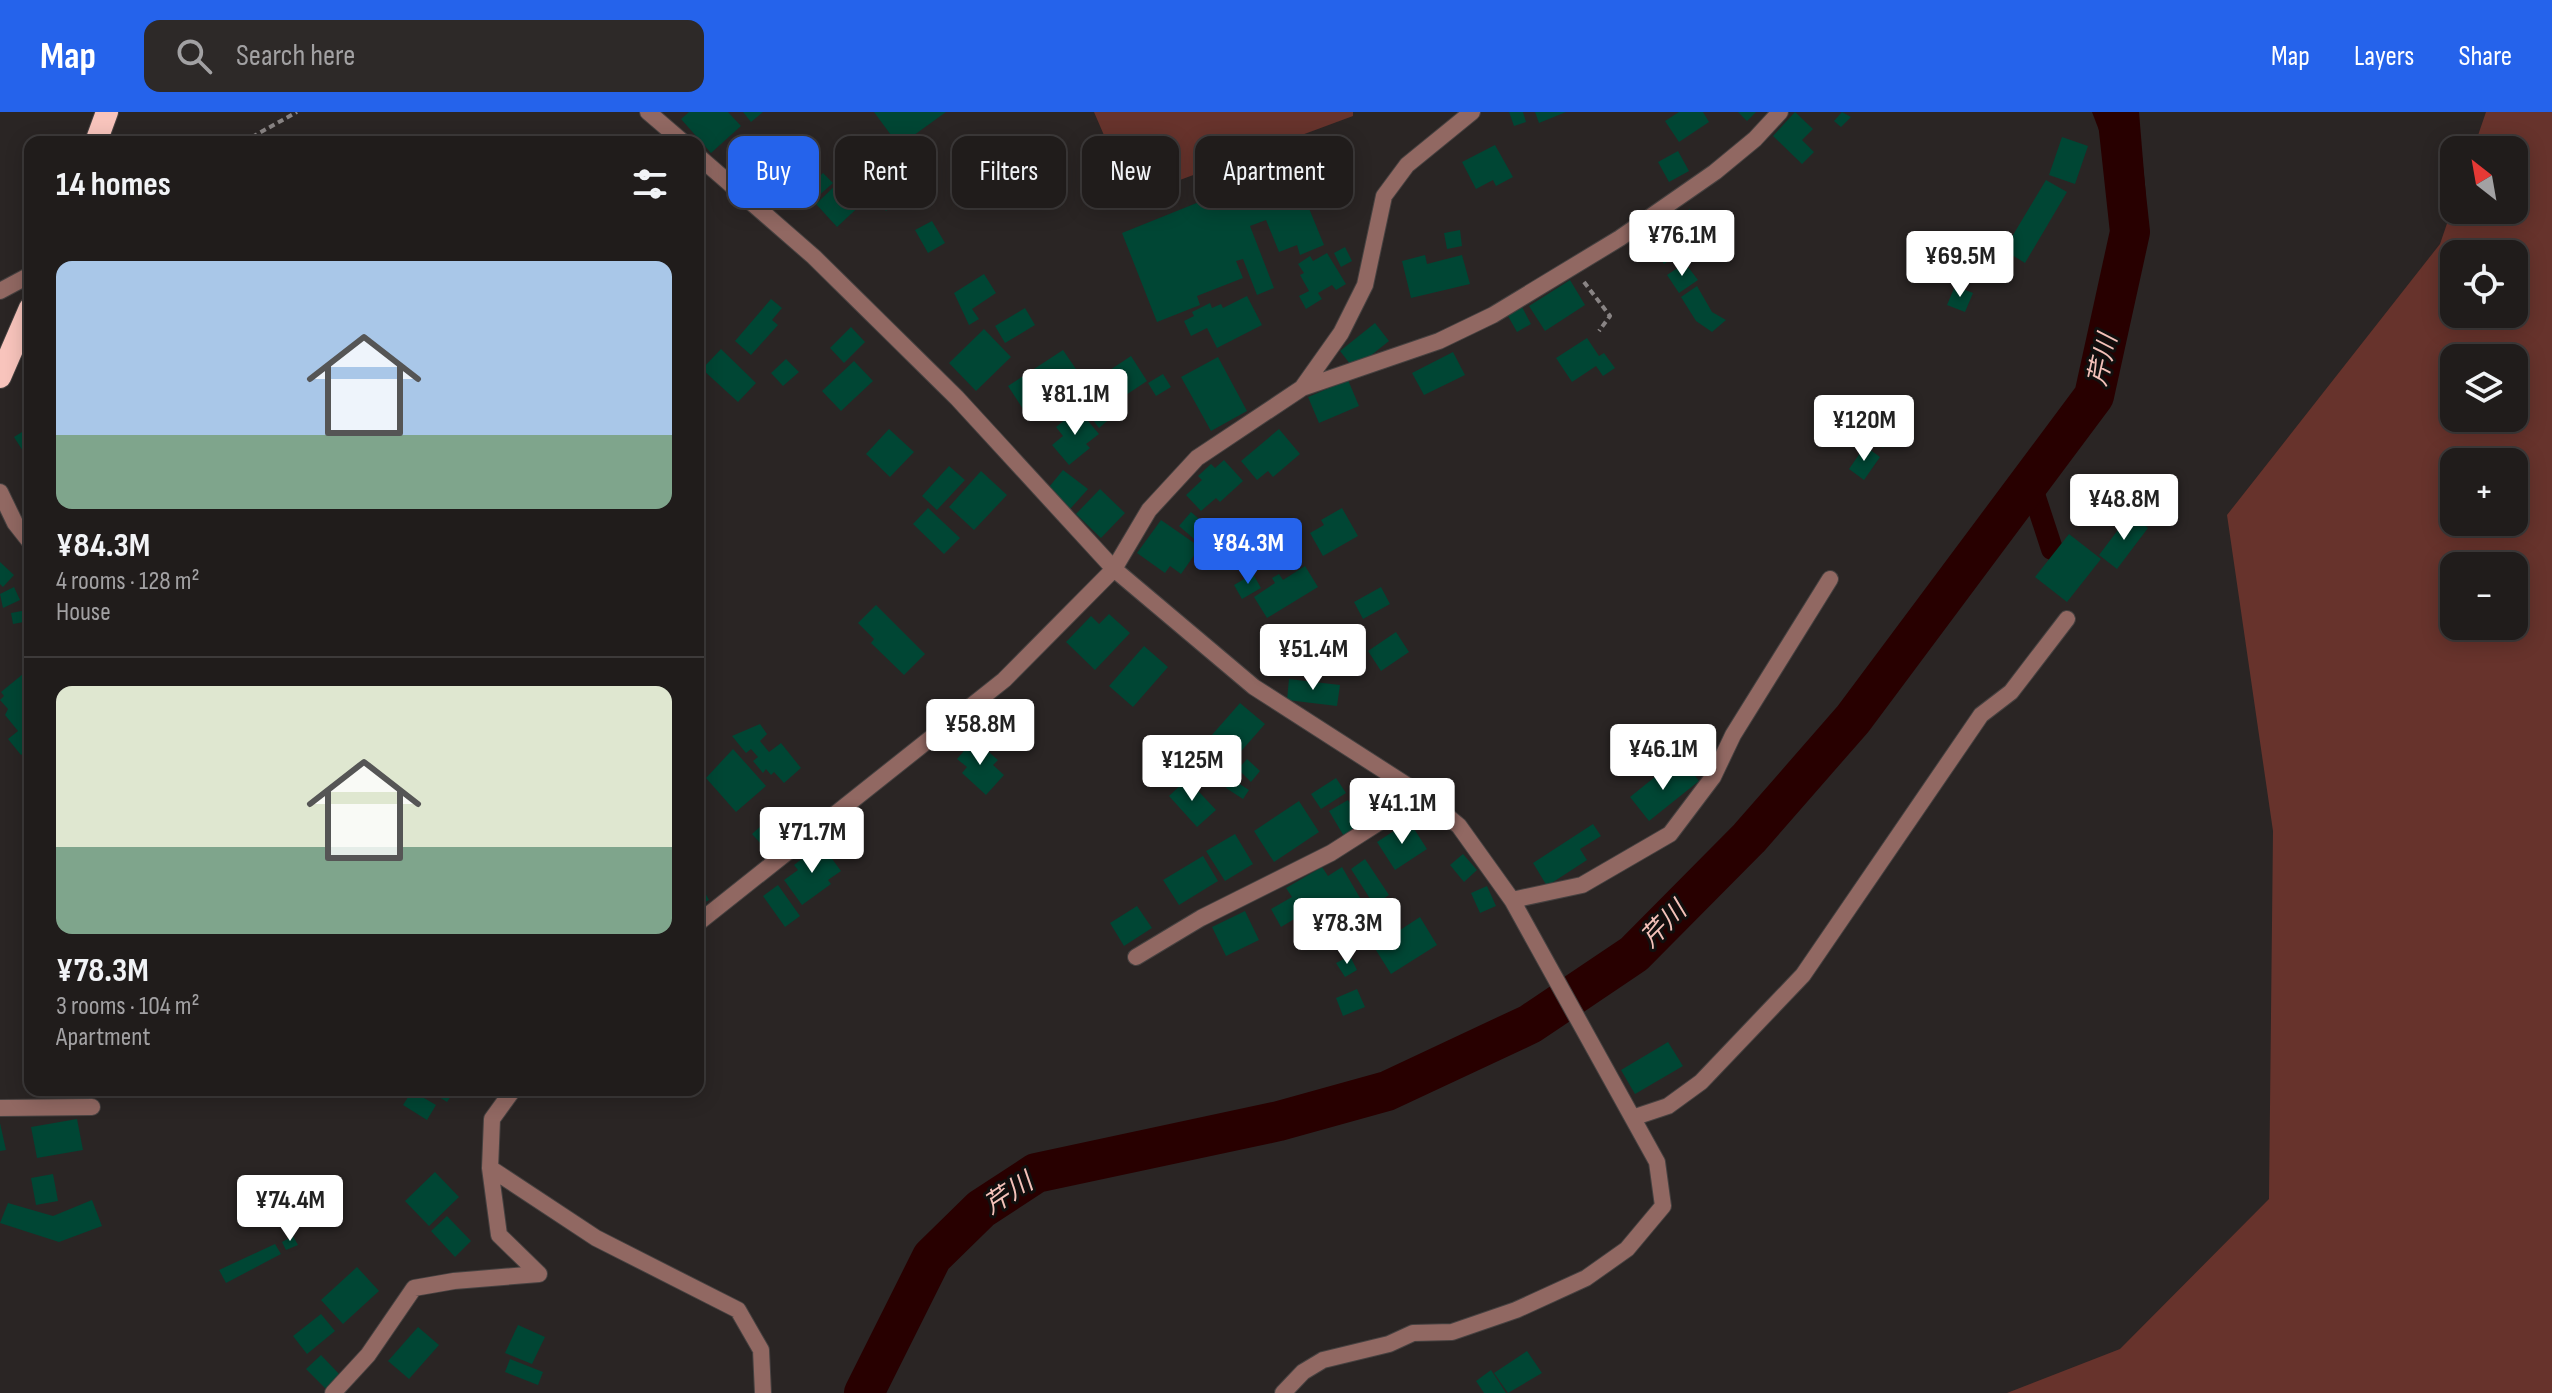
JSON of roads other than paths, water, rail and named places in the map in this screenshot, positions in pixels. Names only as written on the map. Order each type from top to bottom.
[{"type":"highway","points":[[98,136],[107,112]]},
{"type":"highway","points":[[0,377],[24,322]]},
{"type":"street","points":[[648,112],[676,136]]},
{"type":"street","points":[[1302,388],[1341,333],[1365,285],[1384,196],[1407,165],[1472,112]]},
{"type":"street","points":[[704,918],[1004,680],[1114,569],[1149,510],[1197,458],[1302,388],[1439,341],[1493,315],[1573,267],[1715,172],[1755,139],[1780,112]]},
{"type":"street","points":[[704,161],[814,257],[946,387],[1114,569],[1254,687],[1422,795],[1459,826],[1512,900],[1521,921],[1635,1117],[1657,1162],[1663,1206],[1627,1249],[1586,1278],[1516,1310],[1452,1332],[1413,1333],[1389,1344],[1323,1360],[1303,1372],[1283,1393]]},
{"type":"street","points":[[0,291],[24,278]]},
{"type":"street","points":[[0,492],[24,534]]},
{"type":"street","points":[[1512,900],[1582,885],[1670,834],[1713,777],[1733,735],[1830,579]]},
{"type":"street","points":[[1635,1117],[1668,1106],[1701,1082],[1803,975],[1981,715],[2011,692],[2067,619]]},
{"type":"street","points":[[1136,957],[1201,918],[1331,853],[1422,795]]},
{"type":"street","points":[[333,1393],[368,1355],[414,1288],[454,1281],[539,1274],[499,1235],[490,1168],[492,1119],[509,1096]]},
{"type":"street","points":[[0,1108],[92,1107]]},
{"type":"street","points":[[490,1168],[596,1238],[681,1278],[738,1310],[761,1350],[763,1393]]},
{"type":"waterway","name":"芹川","points":[[864,1393],[932,1257],[981,1209],[1036,1173],[1279,1121],[1387,1091],[1530,1024],[1634,954],[1749,838],[1853,719],[2094,396],[2130,232],[2117,112]]},
{"type":"waterway","points":[[2030,482],[2052,549]]}]
